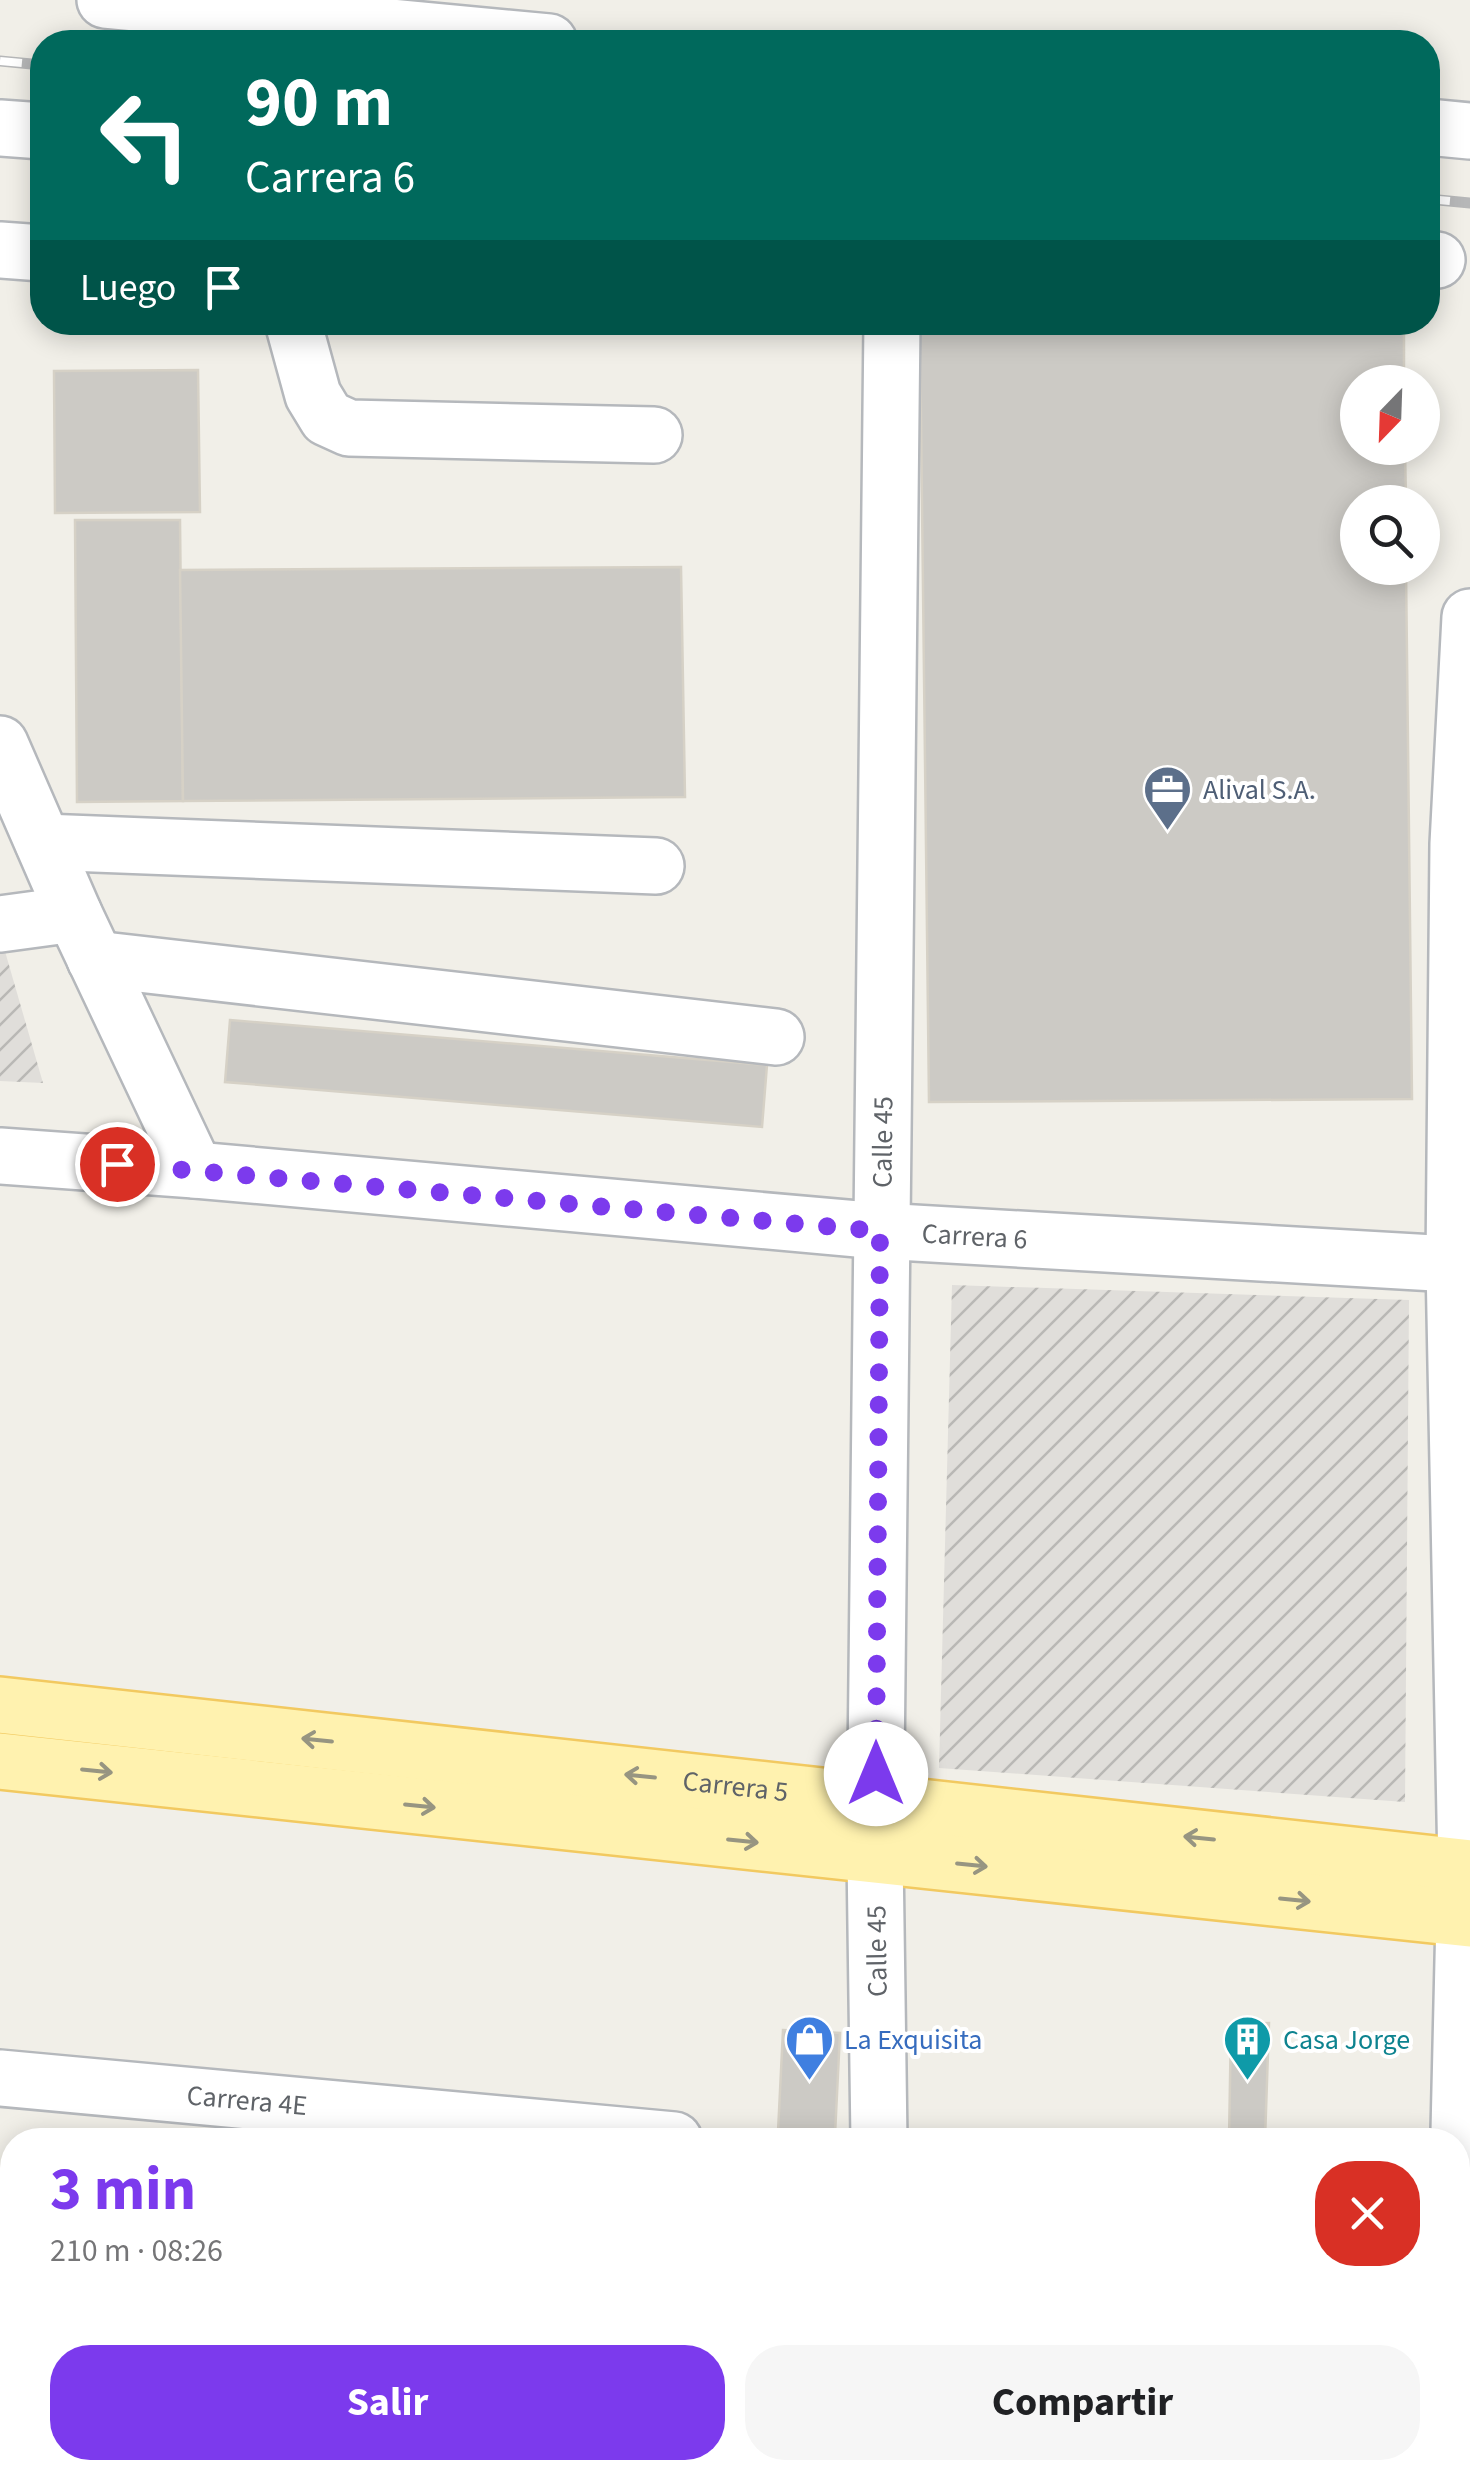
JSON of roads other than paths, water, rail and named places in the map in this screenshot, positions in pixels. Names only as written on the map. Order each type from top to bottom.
[{"type":"main road","name":"Carrera 5","points":[[0,1705],[875,1828],[1467,1893]]},
{"type":"main road","name":"Carrera 5","points":[[0,1761],[875,1828]]},
{"type":"street","points":[[105,0],[422,30]]},
{"type":"street","points":[[0,128],[30,131]]},
{"type":"street","points":[[1440,128],[1470,131]]},
{"type":"street","points":[[0,250],[30,252]]},
{"type":"street","points":[[297,335],[313,396],[327,418],[349,428],[654,435]]},
{"type":"street","name":"Calle 45","points":[[879,2128],[875,1828],[892,335]]},
{"type":"street","points":[[1459,2128],[1467,1893],[1462,1264],[1464,844],[1470,617]]},
{"type":"street","points":[[0,744],[194,1170]]},
{"type":"street","points":[[43,842],[656,866]]},
{"type":"street","points":[[0,924],[776,1037]]},
{"type":"street","name":"Carrera 6","points":[[0,1156],[880,1231],[1462,1264]]},
{"type":"street","name":"Carrera 4E","points":[[0,2078],[394,2128]]},
{"type":"railway","points":[[0,61],[30,64]]},
{"type":"railway","points":[[1440,200],[1470,203]]},
{"type":"place","name":"Alival S.A.","points":[[1168,832]]},
{"type":"place","name":"La Exquisita","points":[[809,2082]]},
{"type":"place","name":"Casa Jorge","points":[[1248,2082]]}]
